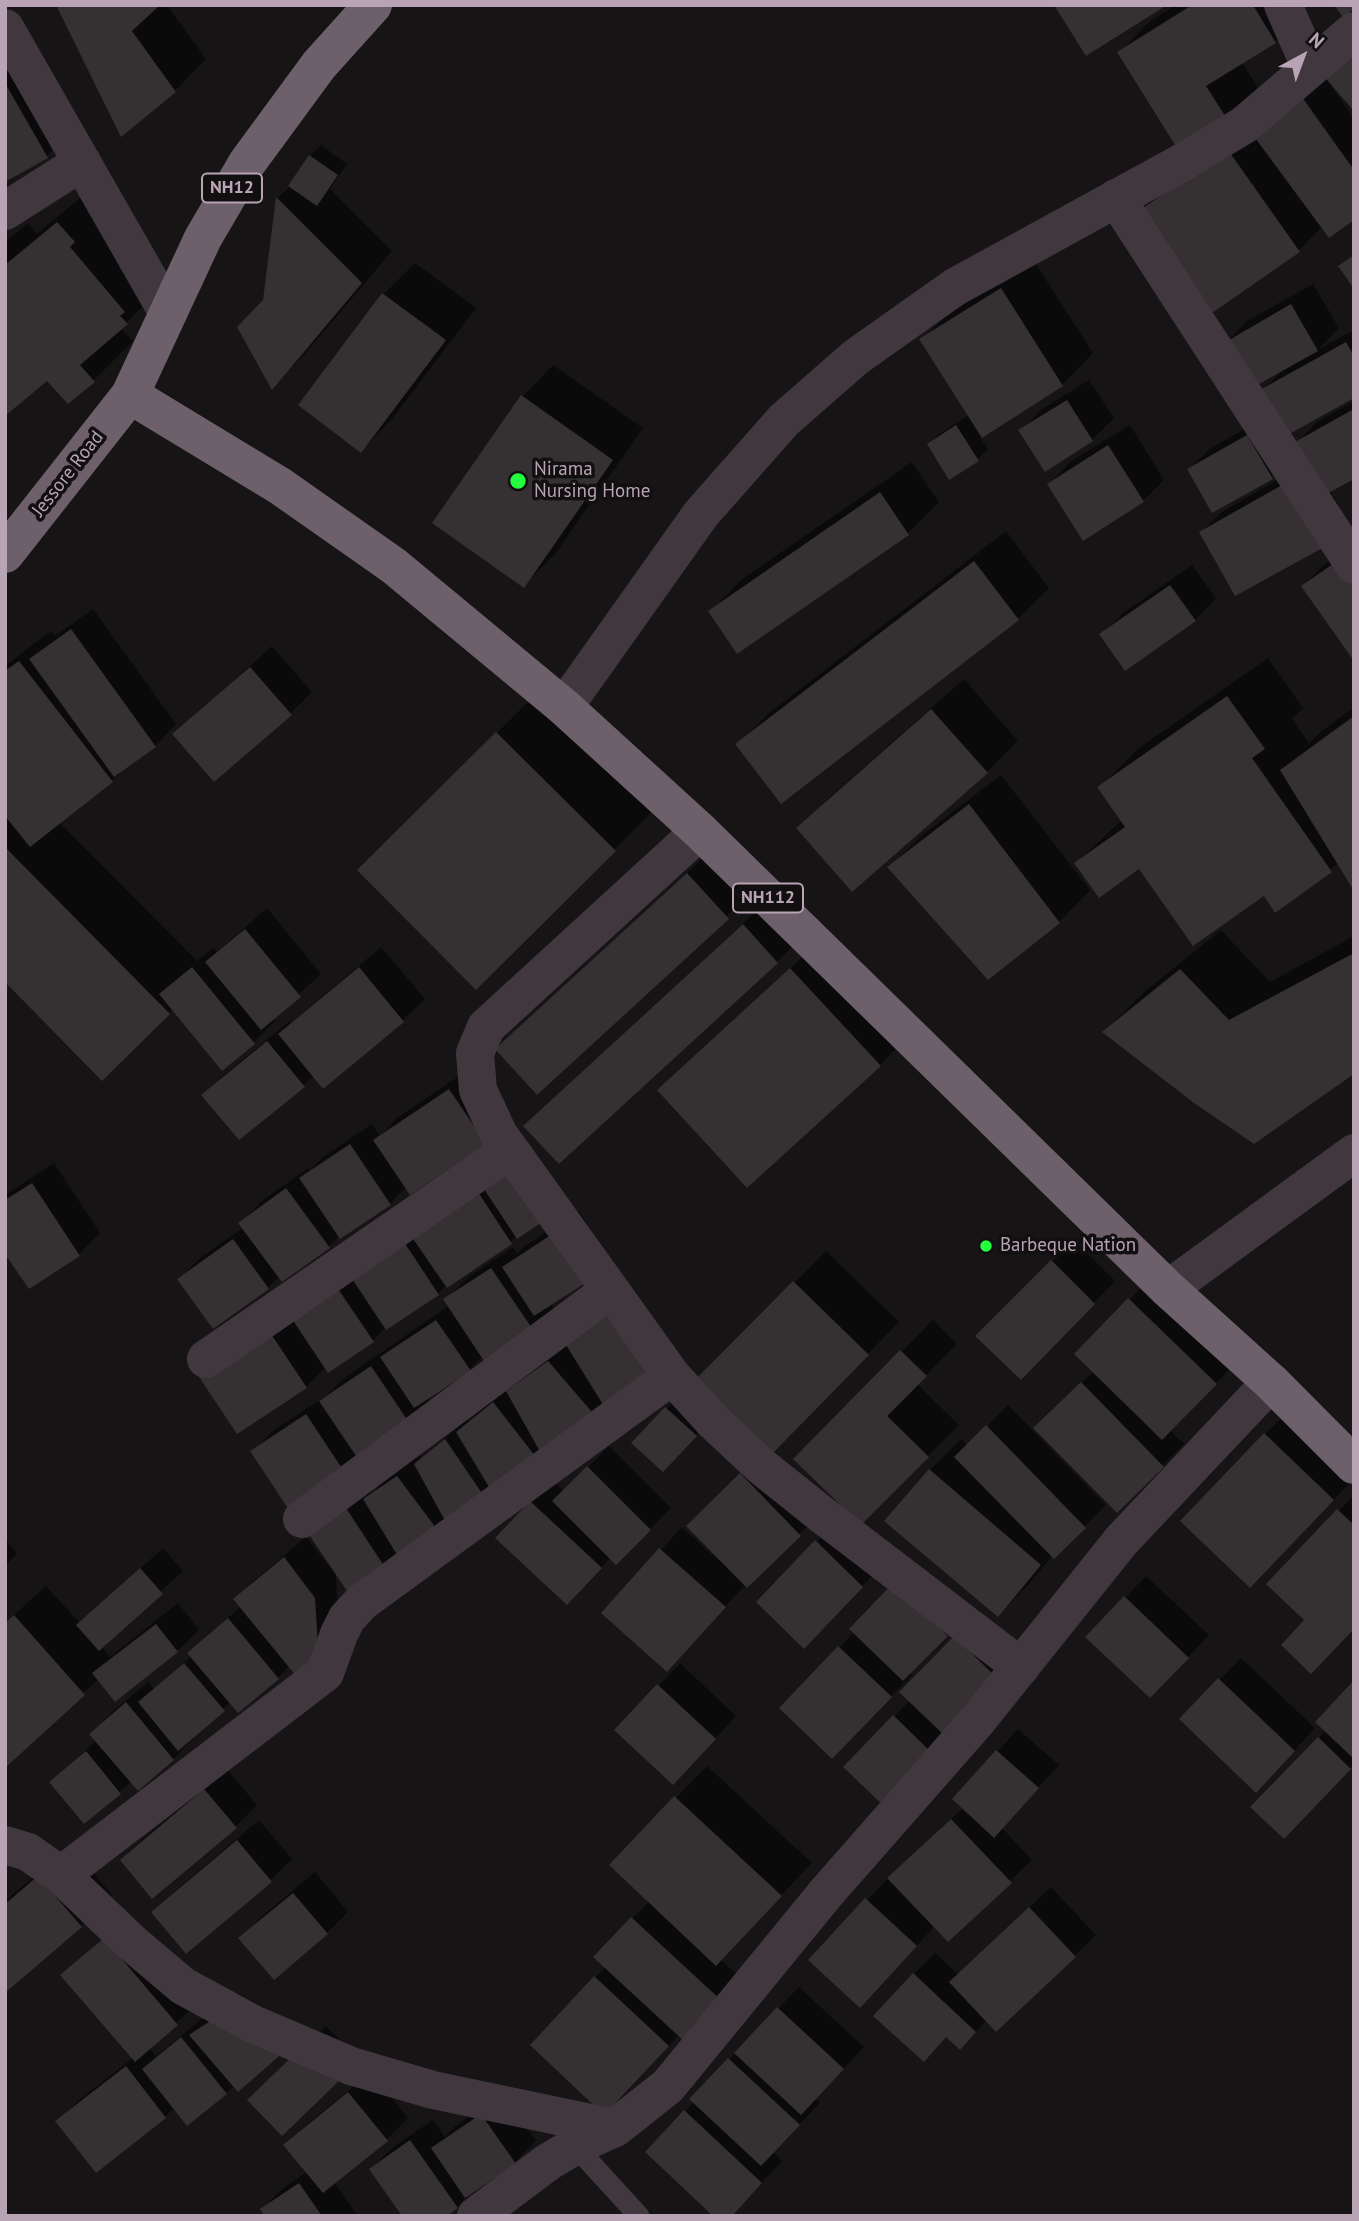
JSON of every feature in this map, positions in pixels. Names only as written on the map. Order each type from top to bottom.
[{"type":"highway","name":"NH12","points":[[130,395],[203,238],[247,163],[319,65],[373,5]]},
{"type":"highway","name":"NH112","points":[[130,395],[280,486],[394,566],[564,707],[699,831],[1168,1289],[1349,1451]]},
{"type":"highway","name":"Jessore Road","points":[[5,554],[130,395]]},
{"type":"street","points":[[1283,5],[1311,68]]},
{"type":"street","points":[[5,28],[168,313]]},
{"type":"street","points":[[564,707],[701,514],[784,420],[856,357],[955,287],[1244,125],[1354,31]]},
{"type":"street","points":[[5,211],[82,162]]},
{"type":"street","points":[[1116,198],[1354,565]]},
{"type":"street","points":[[699,831],[486,1027],[474,1053],[478,1090],[499,1135],[672,1376],[713,1421],[761,1466],[1020,1667]]},
{"type":"street","points":[[206,1359],[510,1150]]},
{"type":"street","points":[[1168,1289],[1354,1153]]},
{"type":"street","points":[[302,1519],[610,1290]]},
{"type":"street","points":[[61,1875],[325,1673],[339,1633],[347,1618],[362,1602],[672,1376]]},
{"type":"street","points":[[475,2216],[548,2162],[615,2128],[668,2086],[826,1893],[977,1721],[1121,1541],[1271,1382]]},
{"type":"street","points":[[5,1845],[28,1852],[61,1875],[131,1942],[183,1986],[253,2024],[351,2066],[433,2090],[615,2128]]},
{"type":"lane","points":[[575,2146],[639,2216]]},
{"type":"building","points":[[56,5],[160,5],[132,31],[176,92],[121,137]]},
{"type":"building","points":[[1054,5],[1167,5],[1086,56]]},
{"type":"building","points":[[1192,5],[1253,5],[1276,43],[1206,86],[1229,122],[1180,153],[1117,52]]},
{"type":"building","points":[[1334,5],[1354,5],[1354,9],[1343,17]]},
{"type":"building","points":[[1354,46],[1354,111],[1322,74]]},
{"type":"building","points":[[5,83],[48,158],[5,182]]},
{"type":"building","points":[[1299,93],[1354,170],[1354,220],[1329,238],[1253,135]]},
{"type":"building","points":[[1228,150],[1300,252],[1212,313],[1140,210]]},
{"type":"building","points":[[309,155],[338,175],[317,206],[288,186]]},
{"type":"building","points":[[276,197],[362,283],[272,390],[237,327],[263,300]]},
{"type":"building","points":[[57,222],[75,242],[70,247],[125,312],[120,316],[128,324],[80,365],[95,382],[68,404],[47,381],[5,416],[5,265]]},
{"type":"building","points":[[1354,255],[1354,289],[1338,266]]},
{"type":"building","points":[[1001,288],[1063,386],[982,438],[919,339]]},
{"type":"building","points":[[382,293],[446,340],[361,453],[298,405]]},
{"type":"building","points":[[1291,304],[1318,351],[1250,389],[1224,343]]},
{"type":"building","points":[[1346,342],[1354,356],[1354,398],[1286,436],[1260,390]]},
{"type":"building","points":[[521,395],[613,460],[524,588],[432,523]]},
{"type":"building","points":[[1067,400],[1093,441],[1045,472],[1018,430]]},
{"type":"building","points":[[1354,409],[1354,479],[1323,496],[1293,443]]},
{"type":"building","points":[[956,425],[979,461],[949,480],[927,444]]},
{"type":"building","points":[[1247,435],[1273,479],[1212,513],[1187,469]]},
{"type":"building","points":[[1108,445],[1144,502],[1083,541],[1047,484]]},
{"type":"building","points":[[1291,480],[1328,545],[1235,596],[1199,532]]},
{"type":"building","points":[[880,492],[909,535],[737,654],[708,611]]},
{"type":"building","points":[[974,561],[1019,620],[781,804],[735,744]]},
{"type":"building","points":[[1336,562],[1354,587],[1354,661],[1301,586]]},
{"type":"building","points":[[1170,585],[1196,621],[1125,671],[1099,634]]},
{"type":"building","points":[[71,629],[156,747],[114,777],[29,659]]},
{"type":"building","points":[[19,661],[113,782],[30,847],[5,816],[5,671]]},
{"type":"building","points":[[250,667],[292,715],[214,782],[172,734]]},
{"type":"building","points":[[1227,696],[1265,749],[1252,758],[1332,872],[1275,913],[1264,896],[1193,946],[1139,869],[1099,898],[1074,863],[1125,827],[1097,787]]},
{"type":"building","points":[[931,709],[988,773],[852,892],[796,828]]},
{"type":"building","points":[[1354,716],[1354,891],[1280,770]]},
{"type":"building","points":[[496,732],[616,851],[476,990],[357,870]]},
{"type":"building","points":[[969,804],[1060,923],[988,980],[887,867]]},
{"type":"building","points":[[5,847],[170,1014],[102,1081],[5,982]]},
{"type":"building","points":[[687,873],[729,919],[537,1095],[495,1049]]},
{"type":"building","points":[[743,924],[778,963],[559,1164],[523,1126]]},
{"type":"building","points":[[245,929],[301,997],[261,1030],[205,962]]},
{"type":"building","points":[[1354,953],[1354,1074],[1254,1144],[1194,1103],[1102,1032],[1180,969],[1229,1020]]},
{"type":"building","points":[[192,967],[255,1044],[222,1071],[159,994]]},
{"type":"building","points":[[359,967],[404,1022],[323,1089],[278,1034]]},
{"type":"building","points":[[790,968],[881,1066],[747,1188],[657,1090]]},
{"type":"building","points":[[267,1041],[305,1087],[239,1140],[201,1095]]},
{"type":"building","points":[[449,1089],[486,1144],[410,1195],[373,1140]]},
{"type":"building","points":[[350,1144],[391,1205],[340,1239],[299,1178]]},
{"type":"building","points":[[506,1161],[545,1220],[517,1239],[478,1180]]},
{"type":"building","points":[[32,1183],[80,1256],[29,1289],[5,1254],[5,1200]]},
{"type":"building","points":[[474,1186],[512,1244],[447,1288],[407,1230]]},
{"type":"building","points":[[286,1188],[330,1248],[282,1282],[238,1223]]},
{"type":"building","points":[[557,1231],[590,1280],[534,1316],[502,1267]]},
{"type":"building","points":[[398,1233],[439,1295],[386,1330],[345,1268]]},
{"type":"building","points":[[233,1239],[269,1289],[213,1329],[177,1279]]},
{"type":"building","points":[[1051,1260],[1095,1304],[1021,1380],[975,1336]]},
{"type":"building","points":[[491,1268],[536,1334],[488,1367],[443,1299]]},
{"type":"building","points":[[793,1281],[869,1355],[770,1456],[694,1381]]},
{"type":"building","points":[[334,1283],[374,1342],[328,1373],[288,1313]]},
{"type":"building","points":[[1128,1298],[1217,1384],[1162,1440],[1074,1354]]},
{"type":"building","points":[[606,1317],[659,1376],[607,1411],[563,1340]]},
{"type":"building","points":[[436,1320],[471,1371],[414,1408],[380,1357]]},
{"type":"building","points":[[267,1328],[307,1388],[237,1434],[197,1374]]},
{"type":"building","points":[[900,1350],[927,1376],[887,1416],[929,1457],[861,1525],[793,1459]]},
{"type":"building","points":[[548,1361],[598,1419],[542,1455],[506,1391]]},
{"type":"building","points":[[371,1366],[410,1424],[358,1459],[319,1401]]},
{"type":"building","points":[[1081,1382],[1164,1467],[1117,1513],[1033,1428]]},
{"type":"building","points":[[493,1402],[539,1461],[492,1492],[456,1432]]},
{"type":"building","points":[[665,1407],[697,1436],[663,1472],[631,1443]]},
{"type":"building","points":[[306,1414],[347,1476],[291,1513],[250,1451]]},
{"type":"building","points":[[986,1425],[1086,1528],[1054,1559],[954,1457]]},
{"type":"building","points":[[1264,1433],[1334,1500],[1250,1588],[1180,1521]]},
{"type":"building","points":[[445,1439],[488,1502],[449,1528],[414,1464]]},
{"type":"building","points":[[587,1466],[651,1530],[616,1565],[552,1501]]},
{"type":"building","points":[[929,1469],[1041,1565],[998,1617],[884,1521]]},
{"type":"building","points":[[740,1473],[801,1536],[747,1588],[686,1526]]},
{"type":"building","points":[[397,1476],[439,1532],[399,1558],[363,1499]]},
{"type":"building","points":[[530,1501],[602,1568],[567,1605],[495,1538]]},
{"type":"building","points":[[342,1502],[388,1572],[351,1597],[304,1527]]},
{"type":"building","points":[[1337,1509],[1354,1525],[1354,1629],[1311,1674],[1281,1645],[1304,1620],[1266,1584]]},
{"type":"building","points":[[815,1540],[863,1587],[804,1649],[756,1602]]},
{"type":"building","points":[[659,1548],[726,1607],[667,1672],[601,1613]]},
{"type":"building","points":[[284,1557],[315,1598],[319,1662],[297,1677],[233,1599]]},
{"type":"building","points":[[140,1568],[163,1594],[99,1651],[76,1625]]},
{"type":"building","points":[[893,1583],[948,1636],[903,1681],[849,1629]]},
{"type":"building","points":[[1124,1596],[1189,1658],[1150,1698],[1085,1637]]},
{"type":"building","points":[[14,1615],[85,1695],[5,1768],[5,1623]]},
{"type":"building","points":[[228,1618],[279,1679],[238,1713],[187,1653]]},
{"type":"building","points":[[156,1624],[178,1652],[115,1702],[92,1673]]},
{"type":"building","points":[[954,1636],[999,1680],[945,1736],[899,1692]]},
{"type":"building","points":[[838,1646],[892,1697],[832,1759],[779,1708]]},
{"type":"building","points":[[184,1663],[225,1711],[178,1751],[138,1702]]},
{"type":"building","points":[[1218,1678],[1295,1751],[1256,1793],[1179,1719]]},
{"type":"building","points":[[1354,1680],[1354,1759],[1315,1722]]},
{"type":"building","points":[[657,1684],[716,1739],[673,1785],[614,1730]]},
{"type":"building","points":[[126,1702],[174,1760],[138,1791],[89,1734]]},
{"type":"building","points":[[893,1715],[934,1755],[884,1806],[843,1767]]},
{"type":"building","points":[[1318,1737],[1351,1769],[1284,1839],[1250,1807]]},
{"type":"building","points":[[996,1750],[1039,1788],[994,1838],[952,1799]]},
{"type":"building","points":[[86,1751],[121,1794],[84,1824],[49,1782]]},
{"type":"building","points":[[204,1789],[237,1828],[152,1899],[120,1860]]},
{"type":"building","points":[[674,1796],[782,1896],[716,1966],[609,1865]]},
{"type":"building","points":[[951,1819],[1012,1883],[948,1942],[887,1878]]},
{"type":"building","points":[[237,1840],[272,1882],[186,1954],[151,1912]]},
{"type":"building","points":[[38,1876],[82,1927],[5,1993],[5,1904]]},
{"type":"building","points":[[293,1893],[328,1934],[274,1980],[238,1938]]},
{"type":"building","points":[[865,1898],[917,1946],[860,2008],[808,1960]]},
{"type":"building","points":[[1029,1907],[1076,1957],[996,2032],[949,1982]]},
{"type":"building","points":[[631,1917],[723,2002],[685,2042],[593,1957]]},
{"type":"building","points":[[104,1938],[178,2025],[135,2062],[60,1975]]},
{"type":"building","points":[[913,1973],[976,2032],[960,2050],[946,2037],[924,2062],[873,2016]]},
{"type":"building","points":[[594,1976],[669,2046],[604,2115],[530,2045]]},
{"type":"building","points":[[777,2007],[844,2069],[801,2115],[734,2053]]},
{"type":"building","points":[[218,2016],[285,2051],[238,2092],[189,2035]]},
{"type":"building","points":[[181,2037],[227,2094],[187,2126],[142,2069]]},
{"type":"building","points":[[303,2046],[338,2082],[282,2136],[247,2100]]},
{"type":"building","points":[[728,2058],[800,2125],[761,2166],[689,2099]]},
{"type":"building","points":[[126,2066],[166,2118],[96,2173],[55,2121]]},
{"type":"building","points":[[348,2092],[388,2141],[323,2193],[283,2145]]},
{"type":"building","points":[[684,2110],[762,2183],[732,2216],[713,2216],[645,2152]]},
{"type":"building","points":[[481,2114],[516,2164],[465,2198],[431,2148]]},
{"type":"building","points":[[410,2140],[458,2208],[447,2216],[402,2216],[369,2169]]},
{"type":"building","points":[[299,2183],[322,2216],[264,2216],[260,2209]]},
{"type":"place","name":"Nirama Nursing Home","points":[[518,481]]},
{"type":"place","name":"Barbeque Nation","points":[[986,1246]]}]
